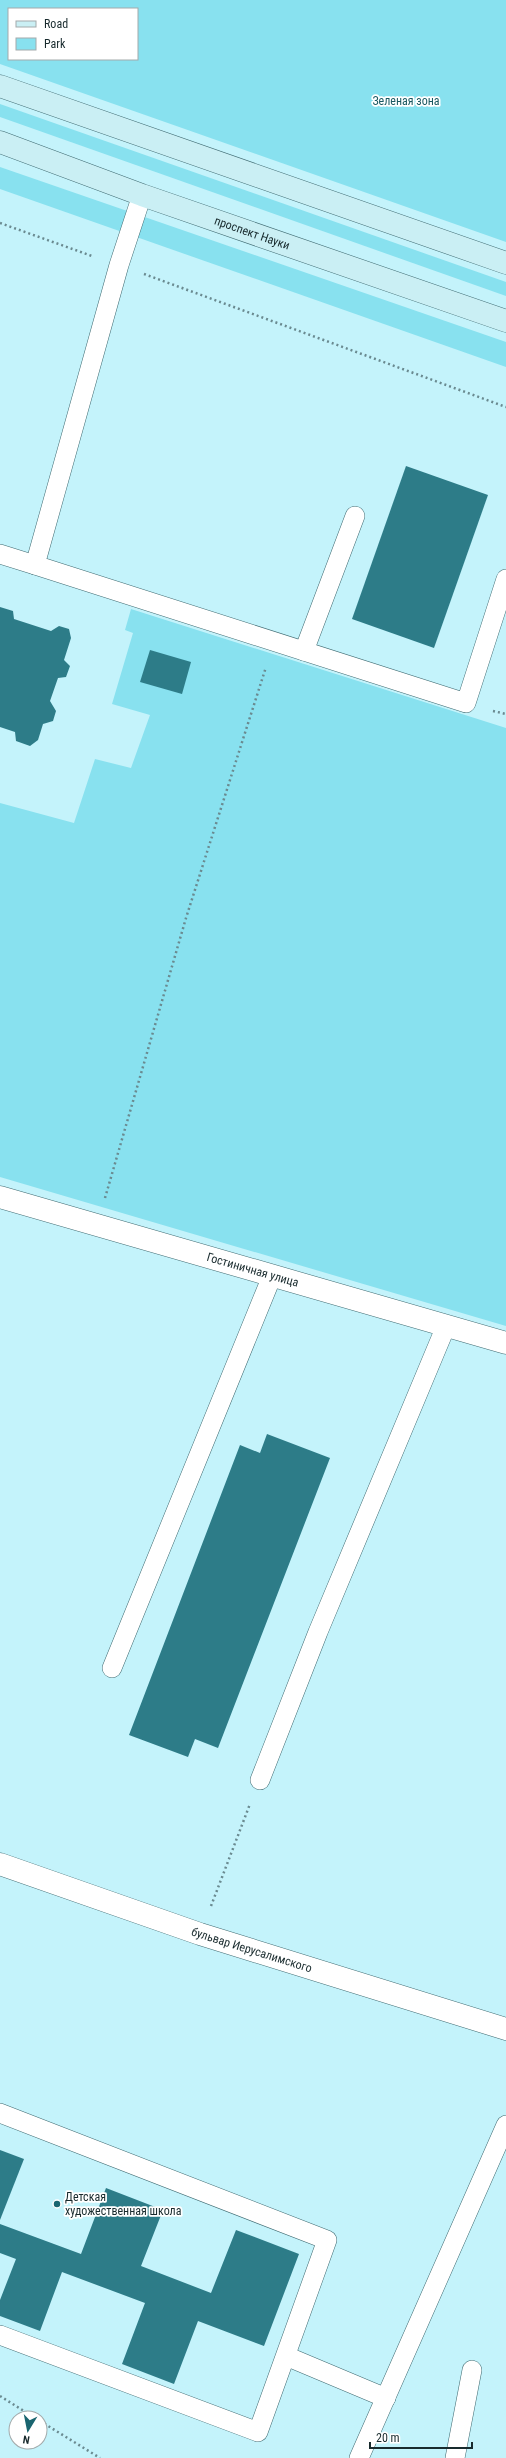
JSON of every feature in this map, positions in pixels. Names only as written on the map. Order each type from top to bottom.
[{"type":"main road","points":[[0,86],[506,263]]},
{"type":"main road","name":"проспект Науки","points":[[0,142],[142,195],[506,321]]},
{"type":"street","name":"Гостиничная улица","points":[[0,1197],[506,1343]]},
{"type":"street","name":"бульвар Иерусалимского","points":[[0,1864],[200,1934],[506,2029]]},
{"type":"lane","points":[[35,565],[119,265],[142,195]]},
{"type":"lane","points":[[304,651],[355,516]]},
{"type":"lane","points":[[0,554],[466,703],[506,579]]},
{"type":"lane","points":[[112,1668],[272,1276]]},
{"type":"lane","points":[[260,1780],[318,1632],[446,1326]]},
{"type":"lane","points":[[0,2113],[327,2240],[258,2432],[0,2334]]},
{"type":"lane","points":[[359,2458],[506,2125]]},
{"type":"lane","points":[[286,2356],[386,2398]]},
{"type":"lane","points":[[455,2458],[472,2370]]},
{"type":"path","points":[[0,223],[506,407]]},
{"type":"path","points":[[97,1225],[186,918],[274,642]]},
{"type":"path","points":[[200,1934],[260,1780]]},
{"type":"path","points":[[0,2396],[22,2410]]},
{"type":"path","points":[[48,2426],[100,2458]]},
{"type":"green space","name":"Зеленая зона","points":[[0,0],[506,0],[506,242],[0,64]]},
{"type":"green space","points":[[0,104],[506,282],[506,296],[0,117]]},
{"type":"green space","points":[[0,167],[506,342],[506,367],[0,189]]},
{"type":"green space","points":[[131,609],[506,728],[506,1326],[0,1177],[0,803],[74,823],[95,759],[131,768],[150,715],[112,704],[133,633],[125,630]]},
{"type":"building","points":[[406,466],[488,495],[434,648],[352,619]]},
{"type":"building","points":[[0,607],[13,611],[14,619],[51,631],[59,626],[69,629],[71,638],[64,660],[70,666],[66,677],[58,678],[50,701],[56,711],[53,721],[43,724],[38,740],[30,746],[16,741],[15,732],[0,727]]},
{"type":"building","points":[[150,650],[191,662],[182,694],[140,682]]},
{"type":"building","points":[[267,1434],[330,1458],[218,1748],[195,1739],[188,1757],[129,1735],[240,1445],[260,1453]]},
{"type":"building","points":[[0,2150],[24,2159],[0,2220]]},
{"type":"building","points":[[106,2188],[163,2210],[141,2266],[211,2293],[236,2230],[299,2254],[264,2346],[198,2321],[174,2384],[122,2364],[145,2303],[62,2272],[40,2331],[0,2316],[0,2300],[16,2259],[0,2253],[0,2224],[81,2254]]},
{"type":"place","name":"Детская художественная школа","points":[[57,2204]]}]
